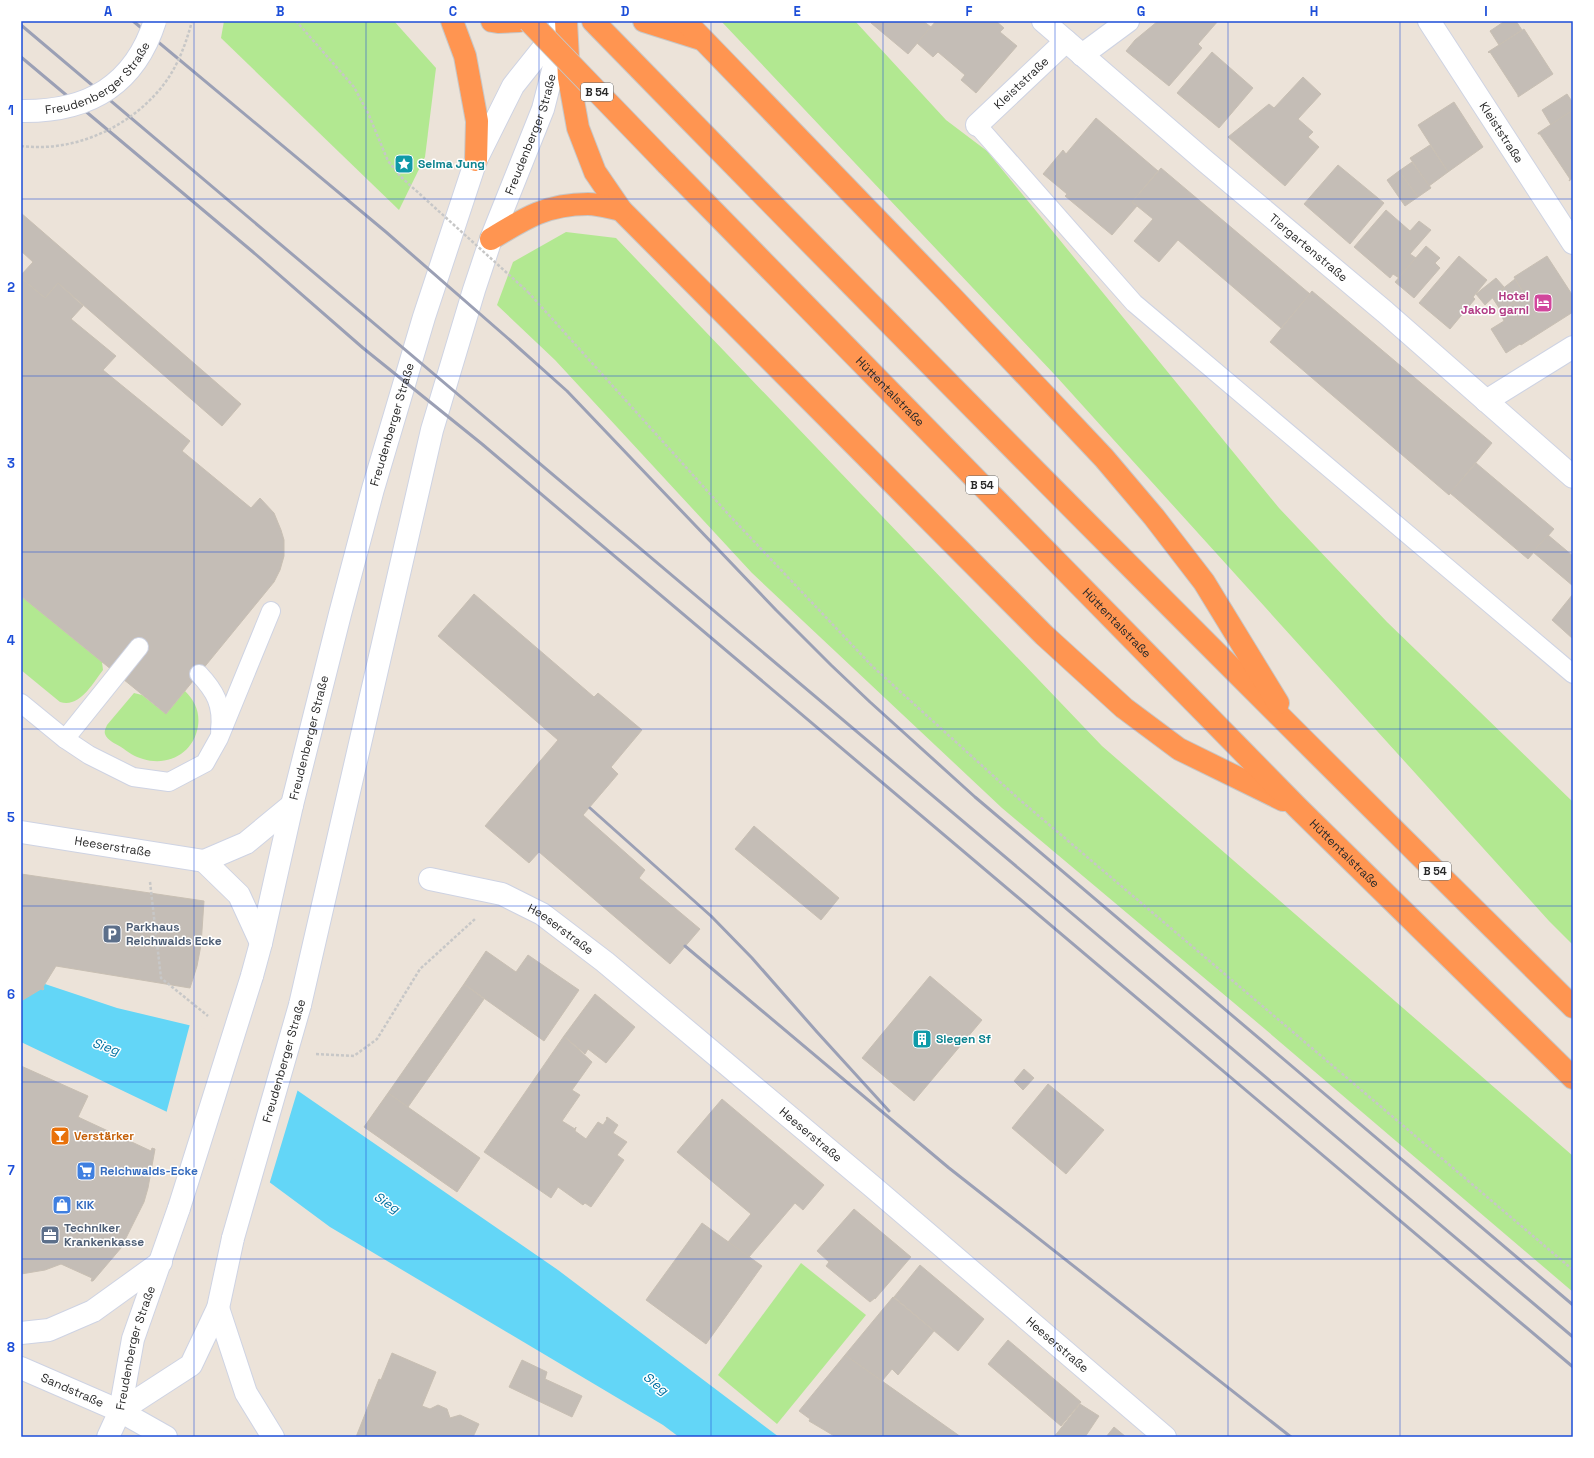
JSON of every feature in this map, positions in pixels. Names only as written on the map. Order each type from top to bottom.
[{"type":"highway","points":[[452,21],[465,56],[476,113],[476,160]]},
{"type":"highway","points":[[492,21],[519,21]]},
{"type":"highway","name":"Hüttentalstraße","points":[[529,21],[666,163],[1298,808],[1573,1078]]},
{"type":"highway","points":[[565,21],[569,78],[578,128],[595,172],[621,210],[1044,636],[1124,708],[1180,749],[1298,808]]},
{"type":"highway","name":"B 54","points":[[593,21],[993,428],[1297,734],[1573,1007]]},
{"type":"highway","points":[[644,21],[702,39]]},
{"type":"highway","points":[[686,21],[950,295],[1109,463],[1154,517],[1204,582],[1297,734]]},
{"type":"highway","points":[[492,239],[527,216],[559,206],[589,204],[621,210]]},
{"type":"main road","name":"Freudenberger Straße","points":[[21,111],[40,111],[74,106],[98,95],[123,77],[138,60],[149,41],[155,21]]},
{"type":"main road","name":"Freudenberger Straße","points":[[120,1411],[133,1339],[179,1208],[252,976],[261,943],[292,805],[340,614],[373,489],[424,317],[476,160],[513,86],[565,21]]},
{"type":"main road","name":"Freudenberger Straße","points":[[120,1411],[191,1365],[218,1308],[234,1238],[300,1005],[432,430],[474,290],[492,239],[543,109],[565,21]]},
{"type":"main road","name":"Tiergartenstraße","points":[[1043,21],[1205,161],[1385,312],[1573,477]]},
{"type":"main road","points":[[1082,56],[1128,21]]},
{"type":"main road","name":"Kleiststraße","points":[[1429,21],[1573,243]]},
{"type":"main road","name":"Kleiststraße","points":[[977,125],[1066,41]]},
{"type":"main road","points":[[1486,401],[1573,347]]},
{"type":"main road","points":[[261,943],[239,895],[204,861],[246,843],[292,805]]},
{"type":"main road","name":"Heeserstraße","points":[[21,832],[204,861]]},
{"type":"main road","name":"Heeserstraße","points":[[430,879],[502,894],[542,914],[611,967],[873,1186],[1165,1437]]},
{"type":"main road","points":[[21,1333],[49,1330],[93,1312],[161,1262]]},
{"type":"main road","points":[[218,1308],[246,1393],[273,1437]]},
{"type":"main road","name":"Sandstraße","points":[[21,1368],[120,1411],[166,1437]]},
{"type":"main road","points":[[108,1437],[120,1411]]},
{"type":"lane","points":[[977,125],[1134,303],[1573,674]]},
{"type":"lane","points":[[21,703],[65,740],[89,755],[133,777],[169,782],[205,763],[219,738],[271,612]]},
{"type":"lane","points":[[65,740],[140,647]]},
{"type":"lane","points":[[198,674],[211,687],[219,702],[221,720],[219,738]]},
{"type":"path","points":[[296,21],[354,87],[368,113],[388,161],[401,176],[528,292],[729,515],[872,666],[1020,800],[1573,1270]]},
{"type":"path","points":[[146,852],[161,978],[210,1017]]},
{"type":"path","points":[[313,1053],[320,1055],[354,1056],[377,1039],[420,969],[502,894]]},
{"type":"green space","points":[[224,21],[394,21],[436,68],[425,157],[399,210],[221,38]]},
{"type":"green space","points":[[721,21],[855,21],[946,120],[987,151],[1279,508],[1387,622],[1573,802],[1573,945],[1549,921],[1055,375]]},
{"type":"green space","points":[[566,232],[616,238],[1102,746],[1573,1156],[1573,1292],[1259,1024],[1002,808],[752,573],[555,360],[497,305],[513,262]]},
{"type":"green space","points":[[21,596],[102,662],[103,670],[85,694],[74,702],[60,702],[21,670]]},
{"type":"green space","points":[[185,691],[192,699],[196,707],[198,726],[196,735],[191,744],[178,756],[162,761],[143,759],[112,742],[106,736],[105,731],[107,725],[134,693],[142,695],[166,714]]},
{"type":"green space","points":[[801,1263],[866,1315],[777,1424],[718,1375]]},
{"type":"water","name":"Sieg","points":[[21,976],[117,1008],[201,1028],[275,1075],[558,1270],[779,1437],[679,1437],[663,1425],[330,1227],[188,1122],[21,1042]]},
{"type":"pier","points":[[190,1024],[202,1027],[298,1089],[269,1185],[187,1124],[166,1114]]},
{"type":"building","points":[[873,21],[923,21],[931,27],[908,54],[871,23]]},
{"type":"building","points":[[936,21],[996,21],[1004,28],[1000,32],[1017,46],[976,93],[961,80],[965,75],[938,52],[933,57],[917,43]]},
{"type":"building","points":[[1158,21],[1218,21],[1198,44],[1202,48],[1169,86],[1126,51],[1135,40]]},
{"type":"building","points":[[1505,21],[1516,21],[1522,30],[1499,45],[1490,31]]},
{"type":"building","points":[[1524,29],[1553,74],[1518,97],[1490,52],[1488,52]]},
{"type":"building","points":[[1212,52],[1253,88],[1219,128],[1177,93]]},
{"type":"building","points":[[1303,77],[1321,94],[1298,119],[1313,132],[1308,137],[1319,147],[1285,186],[1228,137],[1269,104],[1274,108]]},
{"type":"building","points":[[1567,94],[1573,103],[1573,110],[1551,125],[1542,110]]},
{"type":"building","points":[[1454,102],[1483,147],[1448,172],[1418,125]]},
{"type":"building","points":[[1573,110],[1573,178],[1569,181],[1570,179],[1538,133]]},
{"type":"building","points":[[1096,118],[1158,171],[1132,202],[1137,206],[1112,235],[1065,196],[1067,194],[1043,174],[1063,150],[1066,154]]},
{"type":"building","points":[[1430,145],[1448,172],[1429,186],[1410,158]]},
{"type":"building","points":[[1412,162],[1431,188],[1418,197],[1399,171]]},
{"type":"building","points":[[1338,165],[1384,203],[1350,244],[1304,204]]},
{"type":"building","points":[[1161,168],[1310,294],[1281,328],[1178,240],[1159,262],[1134,241],[1153,219],[1132,202]]},
{"type":"building","points":[[1399,171],[1418,197],[1405,206],[1387,180]]},
{"type":"building","points":[[1386,210],[1410,231],[1419,221],[1431,230],[1410,254],[1416,258],[1399,278],[1393,274],[1390,278],[1354,247]]},
{"type":"building","points":[[21,213],[241,404],[222,426],[58,283],[45,298],[21,278],[21,275],[33,262],[21,251]]},
{"type":"building","points":[[1426,246],[1440,258],[1435,263],[1440,268],[1414,298],[1395,282]]},
{"type":"building","points":[[1459,256],[1487,280],[1473,297],[1475,299],[1450,329],[1419,303]]},
{"type":"building","name":"Hotel Jakob garni","points":[[1547,256],[1573,296],[1573,312],[1506,353],[1491,329],[1504,321],[1500,312],[1525,295],[1514,277]]},
{"type":"building","points":[[21,278],[45,298],[58,283],[83,306],[71,319],[116,356],[103,370],[190,441],[182,451],[251,508],[260,498],[274,513],[281,530],[284,540],[284,556],[280,570],[274,582],[166,714],[21,596]]},
{"type":"building","points":[[1496,278],[1504,287],[1485,305],[1476,294]]},
{"type":"building","points":[[1515,279],[1525,295],[1501,311],[1492,297]]},
{"type":"building","points":[[1312,291],[1492,443],[1449,495],[1270,342]]},
{"type":"building","points":[[1476,463],[1554,529],[1528,559],[1450,493]]},
{"type":"building","points":[[1548,535],[1573,556],[1573,586],[1533,552]]},
{"type":"building","points":[[474,594],[594,697],[598,693],[642,730],[611,767],[618,774],[583,815],[645,870],[639,878],[700,929],[670,964],[539,852],[529,863],[485,826],[558,740],[438,636]]},
{"type":"building","points":[[1573,594],[1573,639],[1552,620]]},
{"type":"building","points":[[754,826],[839,898],[821,920],[735,849]]},
{"type":"building","name":"Parkhaus Reichwalds Ecke","points":[[21,874],[204,901],[201,945],[197,966],[190,988],[56,966],[43,987],[43,990],[41,989],[21,1001]]},
{"type":"building","points":[[486,951],[516,972],[528,955],[579,990],[544,1041],[464,984]]},
{"type":"building","name":"Siegen Sf","points":[[930,976],[982,1020],[914,1101],[862,1058]]},
{"type":"building","points":[[464,984],[484,999],[408,1107],[388,1093]]},
{"type":"building","points":[[595,994],[635,1027],[606,1063],[588,1049],[585,1054],[564,1036]]},
{"type":"building","points":[[564,1036],[592,1062],[572,1090],[580,1095],[562,1121],[575,1129],[576,1127],[575,1131],[586,1139],[598,1122],[603,1125],[607,1117],[618,1125],[613,1133],[627,1142],[617,1155],[624,1160],[591,1207],[585,1203],[583,1205],[558,1187],[551,1198],[484,1152]]},
{"type":"building","name":"Reichwalds-Ecke","points":[[21,1066],[88,1096],[78,1117],[151,1151],[152,1148],[155,1149],[144,1202],[121,1248],[93,1281],[91,1281],[92,1278],[61,1264],[45,1270],[21,1274]]},
{"type":"building","points":[[1024,1069],[1034,1078],[1023,1090],[1014,1081]]},
{"type":"building","points":[[1048,1084],[1104,1130],[1066,1174],[1012,1128]]},
{"type":"building","points":[[388,1093],[480,1158],[457,1192],[364,1127]]},
{"type":"building","points":[[722,1099],[824,1185],[803,1210],[795,1203],[749,1257],[728,1242],[751,1214],[677,1152]]},
{"type":"building","points":[[854,1209],[911,1257],[875,1299],[870,1302],[826,1266],[829,1262],[817,1251]]},
{"type":"building","points":[[702,1223],[762,1266],[706,1344],[646,1300]]},
{"type":"building","points":[[920,1265],[984,1319],[958,1351],[894,1297]]},
{"type":"building","points":[[893,1297],[934,1331],[898,1375],[892,1369],[882,1381],[845,1355]]},
{"type":"building","points":[[1008,1340],[1081,1402],[1061,1426],[988,1364]]},
{"type":"building","points":[[392,1353],[436,1372],[422,1406],[430,1409],[438,1405],[447,1409],[450,1418],[460,1415],[479,1424],[473,1437],[356,1437],[379,1379],[381,1380]]},
{"type":"building","points":[[845,1355],[961,1437],[836,1437],[809,1421],[810,1419],[799,1411]]},
{"type":"building","points":[[522,1360],[547,1372],[545,1379],[582,1396],[572,1417],[509,1387]]},
{"type":"building","points":[[1080,1404],[1099,1416],[1085,1437],[1054,1437]]},
{"type":"building","points":[[1114,1427],[1126,1437],[1106,1437]]},
{"type":"railway","points":[[133,21],[386,232],[567,391],[776,610],[831,665],[975,797],[1573,1305]]},
{"type":"railway","points":[[21,25],[1573,1337]]},
{"type":"railway","points":[[21,57],[253,252],[363,348],[482,444],[1573,1367]]},
{"type":"railway","points":[[590,808],[711,916],[752,958],[889,1111]]},
{"type":"railway","points":[[685,946],[949,1168],[1291,1437]]},
{"type":"place","name":"Selma Jung","points":[[404,164]]},
{"type":"place","name":"Hotel Jakob garni","points":[[1543,303]]},
{"type":"place","name":"Parkhaus Reichwalds Ecke","points":[[112,934]]},
{"type":"place","name":"Siegen Sf","points":[[922,1039]]},
{"type":"place","name":"Verstärker","points":[[60,1136]]},
{"type":"place","name":"Reichwalds-Ecke","points":[[86,1171]]},
{"type":"place","name":"KiK","points":[[62,1205]]},
{"type":"place","name":"Techniker Krankenkasse","points":[[50,1235]]}]
